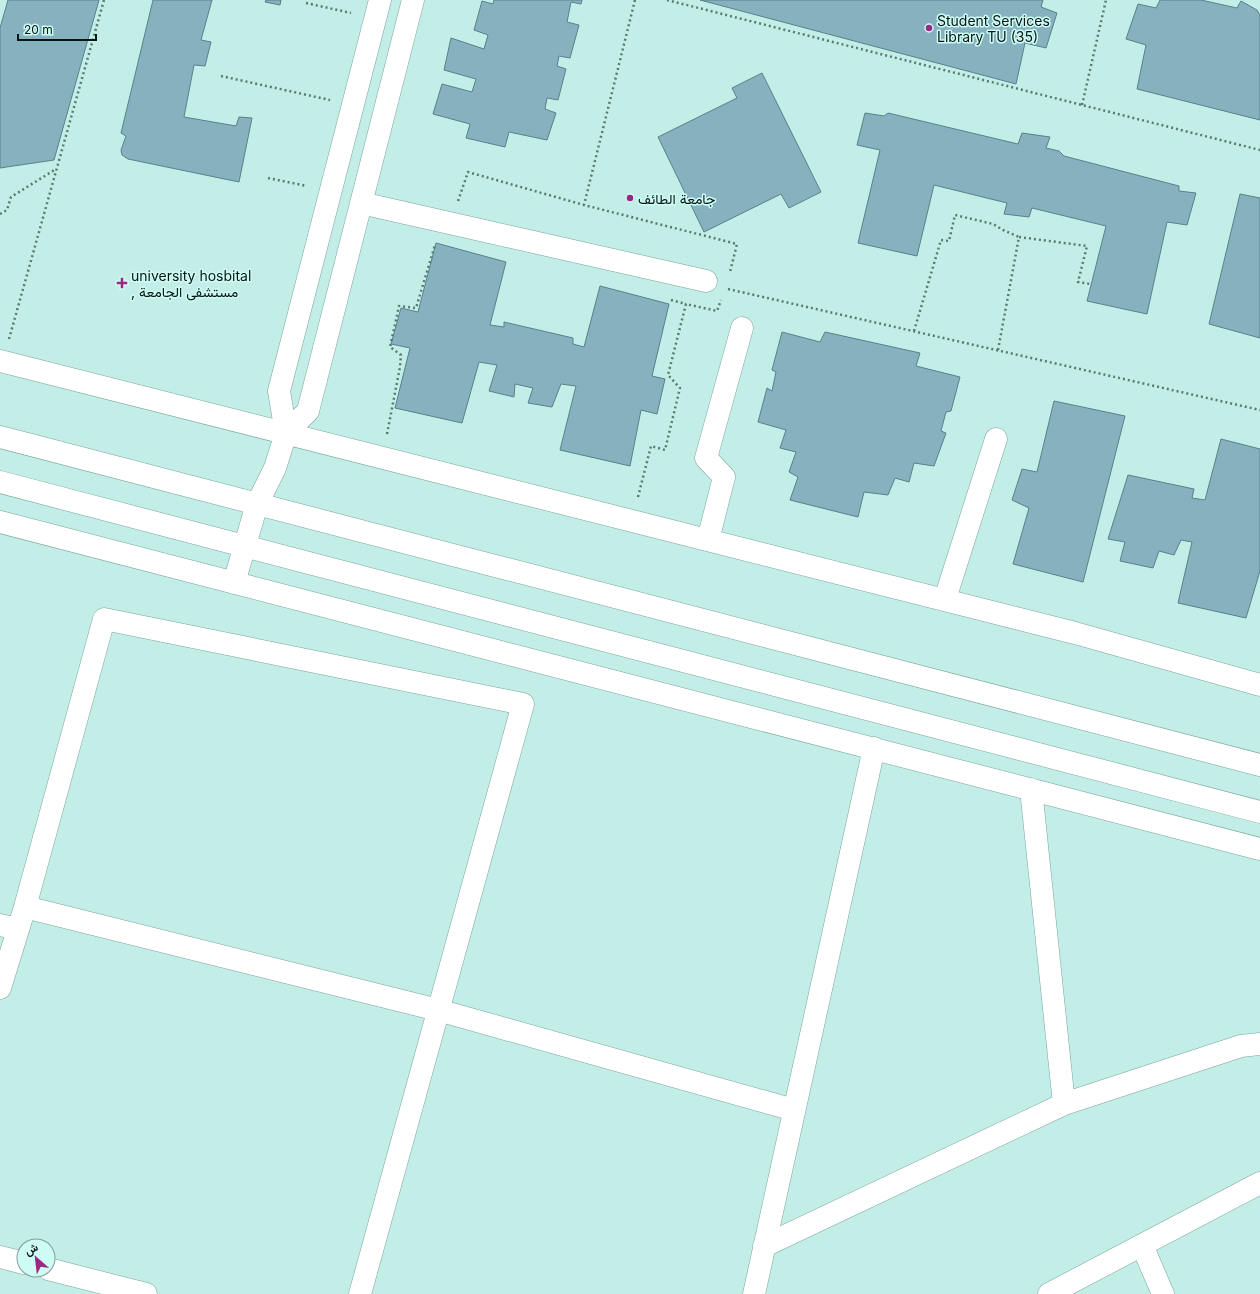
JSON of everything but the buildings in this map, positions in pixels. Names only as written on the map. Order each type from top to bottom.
[{"type":"street","points":[[234,583],[257,504],[275,468],[286,432],[279,391],[380,0]]},
{"type":"street","points":[[286,432],[308,411],[413,0]]},
{"type":"street","points":[[361,204],[706,281]]},
{"type":"street","points":[[708,540],[724,478],[706,458],[742,328]]},
{"type":"street","points":[[4,352],[286,432],[1075,633],[1260,685]]},
{"type":"street","points":[[0,437],[1260,765]]},
{"type":"street","points":[[945,600],[996,439]]},
{"type":"street","points":[[0,482],[1260,812]]},
{"type":"street","points":[[0,522],[1260,849]]},
{"type":"street","points":[[2,977],[9,927],[25,907],[104,619],[523,704],[360,1294]]},
{"type":"street","points":[[754,1294],[874,748]]},
{"type":"street","points":[[1031,789],[1064,1104]]},
{"type":"street","points":[[25,907],[438,1010],[794,1110]]},
{"type":"street","points":[[764,1246],[1064,1104],[1241,1046],[1260,1044]]},
{"type":"street","points":[[1049,1294],[1260,1183]]},
{"type":"street","points":[[1142,1245],[1163,1294]]},
{"type":"street","points":[[0,1257],[16,1261]]},
{"type":"street","points":[[56,1271],[146,1294]]},
{"type":"path","points":[[4,352],[104,0]]},
{"type":"path","points":[[584,205],[635,0]]},
{"type":"path","points":[[666,0],[1260,150]]},
{"type":"path","points":[[1082,105],[1106,0]]},
{"type":"path","points":[[306,3],[352,13]]},
{"type":"path","points":[[221,76],[331,101]]},
{"type":"path","points":[[0,214],[7,210],[11,198],[56,169]]},
{"type":"path","points":[[458,201],[468,172],[584,205],[737,244],[729,274]]},
{"type":"path","points":[[268,178],[308,186]]},
{"type":"path","points":[[914,331],[941,240],[949,241],[955,215],[993,224],[1019,237],[1087,246],[1078,282],[1090,284]]},
{"type":"path","points":[[998,350],[1019,237]]},
{"type":"path","points":[[386,439],[400,367],[401,355],[390,347],[399,306],[416,308],[437,238]]},
{"type":"path","points":[[671,300],[718,311],[726,288],[1260,410]]},
{"type":"path","points":[[638,499],[651,446],[666,450],[680,388],[668,376],[686,304]]},
{"type":"place","name":"Student Services Library TU (35)","points":[[929,28]]},
{"type":"place","name":"جامعة الطائف","points":[[630,198]]},
{"type":"place","name":"university hosbital , مستشفى الجامعة","points":[[122,283]]}]
